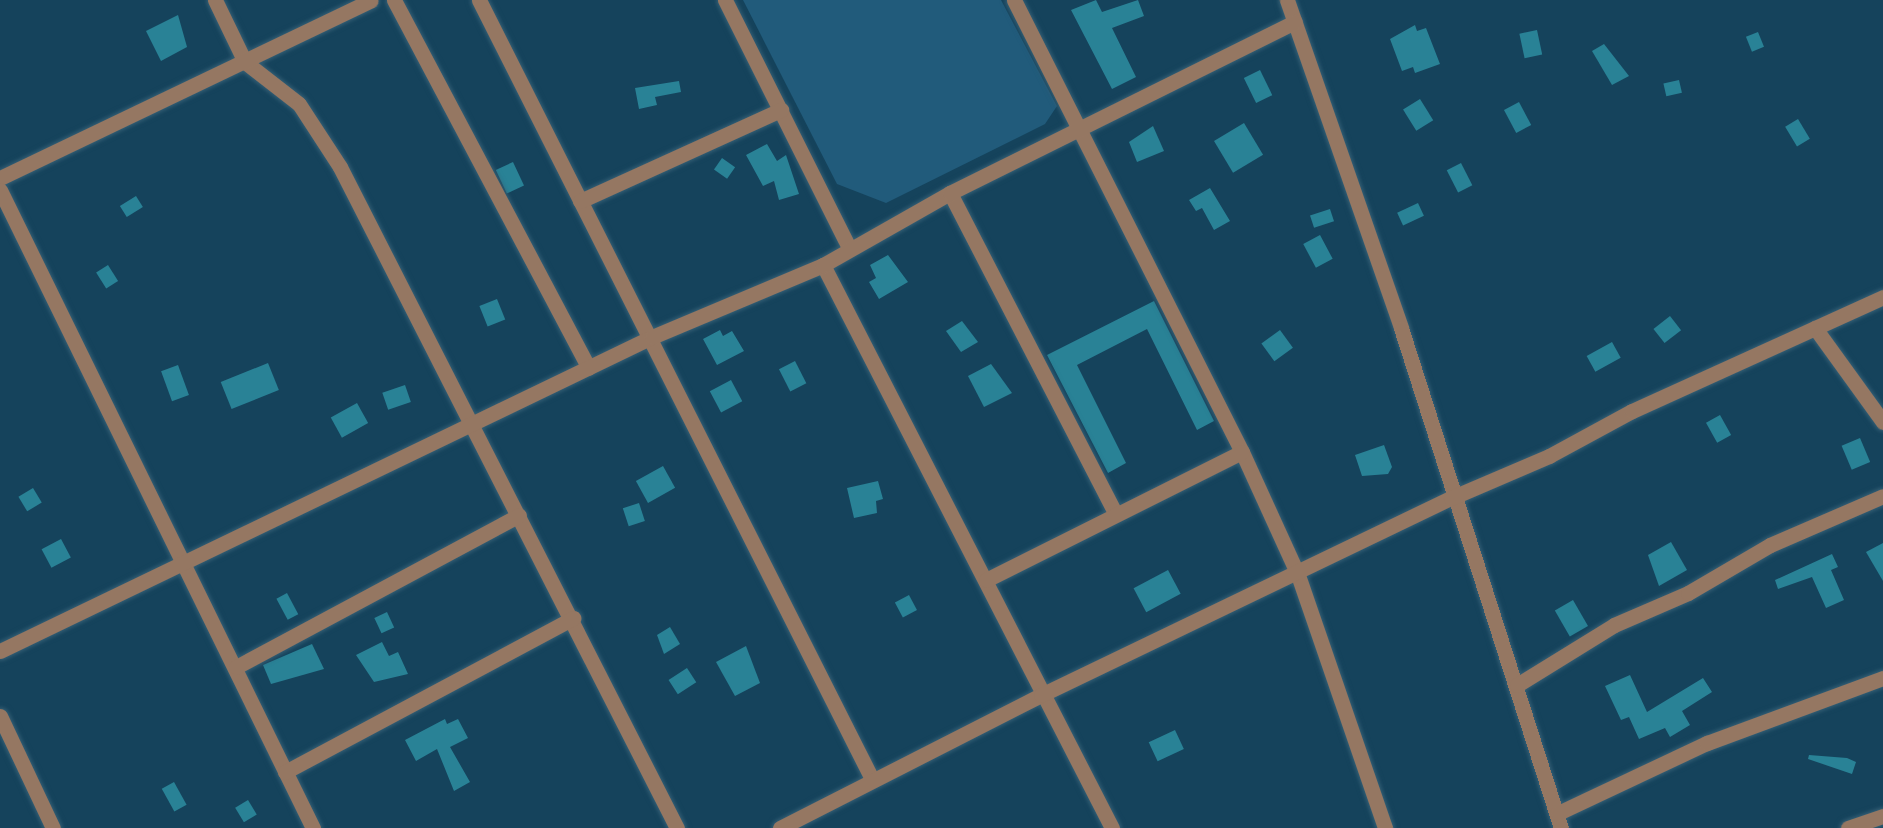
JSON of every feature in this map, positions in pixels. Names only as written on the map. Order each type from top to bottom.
[{"type":"street","points":[[215,0],[245,62],[299,104],[340,167],[573,618],[677,828]]},
{"type":"street","points":[[0,178],[370,0]]},
{"type":"street","points":[[394,0],[589,368]]},
{"type":"street","points":[[479,0],[580,201],[652,337],[705,458],[872,779]]},
{"type":"street","points":[[725,0],[849,248]]},
{"type":"street","points":[[1032,0],[1016,4],[1242,452],[1298,575],[1385,828]]},
{"type":"street","points":[[1304,0],[1288,3],[1401,328],[1451,498],[1518,685],[1560,821],[1707,743],[1883,678]]},
{"type":"street","points":[[0,651],[652,337],[823,265],[849,248],[950,193],[1080,131],[1295,22]]},
{"type":"street","points":[[580,201],[781,110]]},
{"type":"street","points":[[0,190],[313,828]]},
{"type":"street","points":[[950,193],[1115,512]]},
{"type":"street","points":[[823,265],[986,580],[1041,695],[1112,828]]},
{"type":"street","points":[[780,828],[872,779],[1041,695],[1298,575],[1451,498],[1883,297]]},
{"type":"street","points":[[1815,328],[1883,422]]},
{"type":"street","points":[[986,580],[1115,512],[1242,452]]},
{"type":"street","points":[[1518,685],[1614,625],[1688,593],[1770,545],[1883,496]]},
{"type":"street","points":[[236,667],[519,515]]},
{"type":"street","points":[[285,772],[573,618]]},
{"type":"street","points":[[0,716],[53,828]]},
{"type":"street","points":[[1848,828],[1883,816]]},
{"type":"shaded area","points":[[743,0],[1001,0],[1057,106],[1045,124],[886,203],[837,184]]},
{"type":"building","points":[[1096,0],[1102,12],[1138,0],[1144,16],[1112,28],[1136,77],[1112,89],[1071,10]]},
{"type":"building","points":[[178,15],[187,47],[161,61],[146,31]]},
{"type":"building","points":[[1415,25],[1417,31],[1426,28],[1440,64],[1415,73],[1413,67],[1402,71],[1390,39]]},
{"type":"building","points":[[1537,30],[1542,54],[1525,58],[1519,34]]},
{"type":"building","points":[[1758,32],[1764,47],[1752,52],[1746,37]]},
{"type":"building","points":[[1604,44],[1629,76],[1612,85],[1592,51]]},
{"type":"building","points":[[1260,70],[1272,95],[1256,103],[1244,78]]},
{"type":"building","points":[[1679,80],[1682,93],[1666,96],[1663,84]]},
{"type":"building","points":[[679,81],[681,92],[655,97],[657,105],[639,109],[635,88]]},
{"type":"building","points":[[1420,99],[1433,120],[1416,131],[1403,110]]},
{"type":"building","points":[[1519,102],[1531,125],[1516,133],[1504,110]]},
{"type":"building","points":[[1798,119],[1810,139],[1797,146],[1785,127]]},
{"type":"building","points":[[1244,123],[1263,155],[1233,173],[1214,141]]},
{"type":"building","points":[[1153,126],[1164,151],[1137,162],[1129,142]]},
{"type":"building","points":[[767,144],[777,161],[786,155],[799,194],[779,200],[774,181],[763,186],[746,155]]},
{"type":"building","points":[[722,158],[735,167],[727,179],[714,169]]},
{"type":"building","points":[[513,162],[524,186],[507,194],[496,170]]},
{"type":"building","points":[[1461,163],[1472,185],[1458,193],[1447,170]]},
{"type":"building","points":[[1210,188],[1230,221],[1214,230],[1202,208],[1196,211],[1189,200]]},
{"type":"building","points":[[136,196],[143,207],[127,217],[120,206]]},
{"type":"building","points":[[1418,203],[1424,216],[1403,225],[1397,213]]},
{"type":"building","points":[[1330,209],[1334,221],[1314,228],[1310,215]]},
{"type":"building","points":[[1320,235],[1333,259],[1316,268],[1303,244]]},
{"type":"building","points":[[888,255],[908,282],[879,299],[869,282],[876,278],[870,265]]},
{"type":"building","points":[[108,265],[118,281],[106,289],[96,272]]},
{"type":"building","points":[[497,299],[505,319],[488,327],[479,306]]},
{"type":"building","points":[[1154,301],[1214,421],[1197,430],[1147,329],[1077,365],[1126,463],[1108,473],[1047,355]]},
{"type":"building","points":[[1670,316],[1681,330],[1665,343],[1653,329]]},
{"type":"building","points":[[962,321],[978,342],[961,352],[946,331]]},
{"type":"building","points":[[720,330],[723,336],[732,331],[744,351],[717,365],[703,339]]},
{"type":"building","points":[[1280,330],[1293,348],[1274,361],[1261,344]]},
{"type":"building","points":[[1612,342],[1621,358],[1595,372],[1587,356]]},
{"type":"building","points":[[795,361],[806,383],[790,391],[779,369]]},
{"type":"building","points":[[268,363],[279,390],[232,409],[221,382]]},
{"type":"building","points":[[991,364],[1012,393],[984,407],[968,376]]},
{"type":"building","points":[[178,365],[189,395],[172,401],[161,371]]},
{"type":"building","points":[[731,380],[742,401],[721,412],[710,391]]},
{"type":"building","points":[[405,385],[411,402],[388,410],[382,393]]},
{"type":"building","points":[[357,403],[368,423],[342,438],[331,418]]},
{"type":"building","points":[[1720,415],[1731,435],[1717,443],[1706,423]]},
{"type":"building","points":[[1860,438],[1870,462],[1852,470],[1842,446]]},
{"type":"building","points":[[1384,445],[1392,467],[1388,474],[1362,476],[1355,455]]},
{"type":"building","points":[[663,466],[675,488],[648,503],[636,481]]},
{"type":"building","points":[[878,481],[883,499],[876,501],[877,513],[854,518],[847,488]]},
{"type":"building","points":[[33,488],[42,503],[27,511],[18,497]]},
{"type":"building","points":[[639,503],[645,521],[629,526],[623,508]]},
{"type":"building","points":[[61,539],[71,558],[51,568],[42,549]]},
{"type":"building","points":[[1671,542],[1687,570],[1659,586],[1648,555]]},
{"type":"building","points":[[1883,543],[1883,581],[1866,552]]},
{"type":"building","points":[[1832,554],[1838,567],[1831,570],[1844,600],[1826,608],[1812,577],[1778,589],[1775,580]]},
{"type":"building","points":[[1168,570],[1181,594],[1146,612],[1134,588]]},
{"type":"building","points":[[287,593],[298,614],[288,620],[276,599]]},
{"type":"building","points":[[909,595],[917,610],[903,618],[895,603]]},
{"type":"building","points":[[1573,600],[1588,626],[1570,636],[1555,610]]},
{"type":"building","points":[[387,612],[394,627],[381,633],[374,618]]},
{"type":"building","points":[[670,627],[680,644],[664,654],[657,635]]},
{"type":"building","points":[[382,642],[389,656],[398,652],[408,674],[374,682],[356,655]]},
{"type":"building","points":[[312,644],[324,669],[271,684],[263,665]]},
{"type":"building","points":[[746,646],[760,683],[735,696],[716,662]]},
{"type":"building","points":[[687,668],[696,682],[678,694],[669,680]]},
{"type":"building","points":[[1630,675],[1647,712],[1703,678],[1712,692],[1682,711],[1690,725],[1670,737],[1665,728],[1639,739],[1629,717],[1621,720],[1605,686]]},
{"type":"building","points":[[445,719],[447,724],[458,719],[468,738],[450,747],[470,782],[454,791],[437,749],[416,761],[405,740]]},
{"type":"building","points":[[1175,730],[1184,749],[1158,761],[1149,742]]},
{"type":"building","points":[[1809,755],[1847,758],[1856,762],[1852,774],[1808,759]]},
{"type":"building","points":[[174,782],[187,805],[174,812],[162,789]]},
{"type":"building","points":[[248,800],[257,815],[244,822],[235,808]]}]
